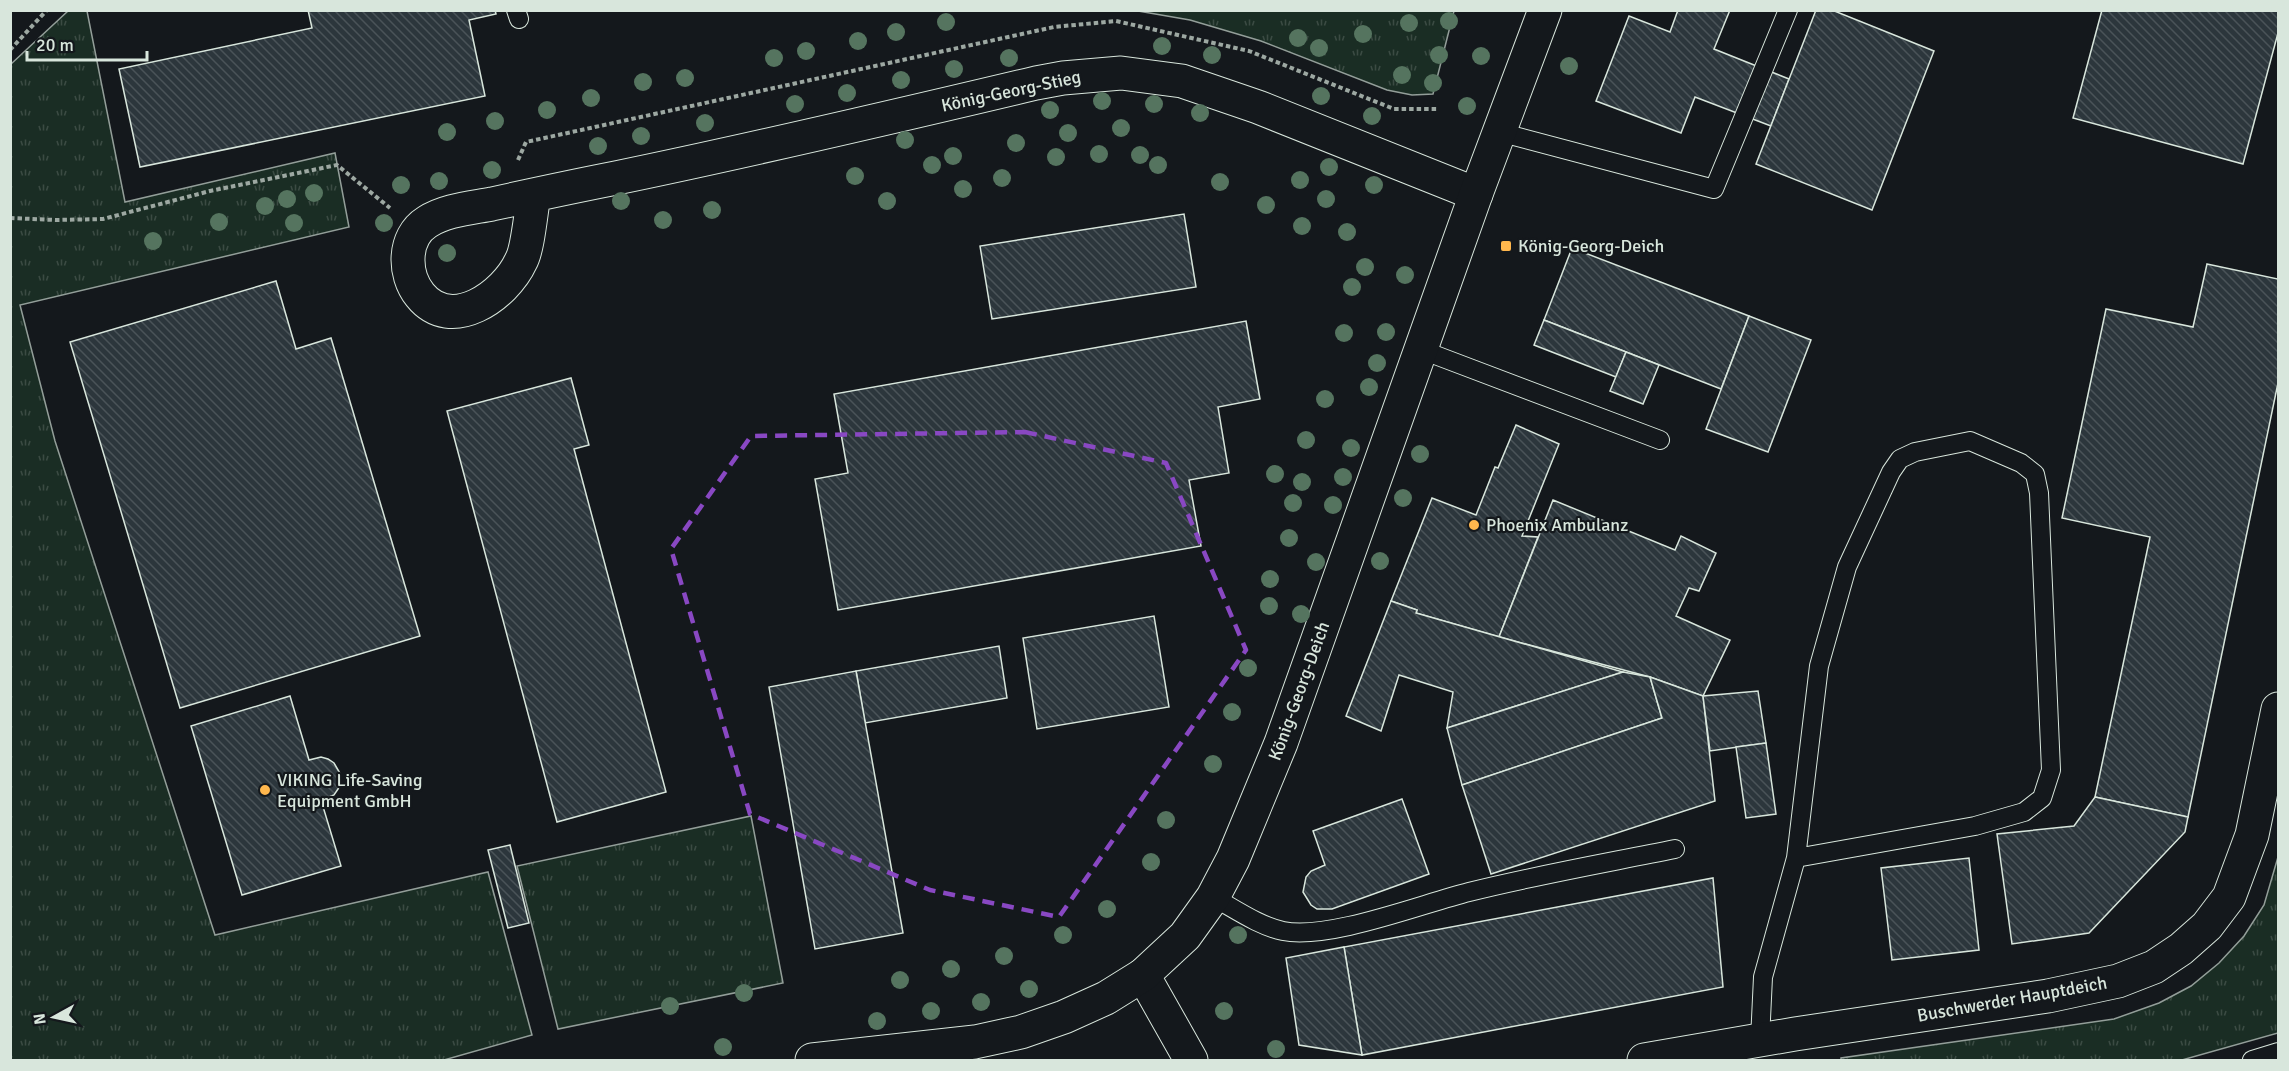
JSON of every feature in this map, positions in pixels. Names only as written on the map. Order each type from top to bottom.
[{"type":"street","name":"König-Georg-Deich","points":[[812,1060],[975,1042],[1021,1032],[1064,1017],[1106,998],[1143,975],[1185,936],[1213,897],[1233,859],[1281,743],[1476,194],[1545,10]]},
{"type":"street","name":"König-Georg-Stieg","points":[[416,230],[437,216],[749,151],[1063,78],[1121,73],[1182,81],[1258,107],[1476,194]]},
{"type":"street","points":[[416,230],[408,253],[408,270],[419,294],[428,303],[440,309],[467,310],[495,294],[507,282],[522,260],[534,195]]},
{"type":"street","name":"Buschwerder Hauptdeich","points":[[1644,1060],[2048,996],[2118,981],[2154,967],[2181,949],[2207,926],[2229,897],[2252,835],[2278,709]]},
{"type":"street","points":[[1143,975],[1191,1060]]},
{"type":"lane","points":[[1499,132],[1714,189],[1788,10]]},
{"type":"lane","points":[[1422,350],[1660,440]]},
{"type":"lane","points":[[1760,1040],[1763,977],[1796,858],[1819,666],[1846,567],[1891,472],[1900,459],[1915,452],[1970,441],[2021,463],[2035,474],[2039,493],[2051,770],[2042,798],[2024,812],[1976,826],[1796,858]]},
{"type":"lane","points":[[1213,897],[1264,925],[1283,931],[1314,932],[1341,927],[1470,891],[1675,849]]},
{"type":"lane","points":[[2252,1060],[2278,1053]]},
{"type":"path","points":[[10,50],[47,10]]},
{"type":"path","points":[[10,218],[103,219],[210,191],[337,165],[416,230]]},
{"type":"highlighted area","points":[[1025,432],[1166,463],[1246,650],[1059,917],[930,890],[750,814],[671,549],[751,436]]},
{"type":"green space","points":[[68,11],[87,11],[125,202],[335,153],[349,227],[20,305],[55,441],[215,935],[488,872],[532,1035],[444,1060],[11,1060],[11,64]]},
{"type":"green space","points":[[1138,11],[1454,11],[1433,94],[1412,95],[1387,90],[1261,41],[1190,20]]},
{"type":"green space","points":[[751,816],[783,983],[558,1029],[517,866]]},
{"type":"green space","points":[[2278,857],[2278,1033],[2182,1060],[1841,1060],[1841,1058],[2114,1019],[2159,1003],[2191,986],[2219,963],[2244,936],[2264,905]]},
{"type":"building","points":[[308,10],[495,10],[496,14],[469,20],[485,96],[140,167],[119,69],[312,28]]},
{"type":"building","points":[[1678,10],[1730,10],[1714,49],[1789,79],[1771,126],[1695,97],[1681,133],[1596,101],[1629,16],[1670,32]]},
{"type":"building","points":[[1816,10],[1832,10],[1934,51],[1872,210],[1756,164]]},
{"type":"building","points":[[2102,10],[2278,10],[2278,33],[2243,164],[2073,118]]},
{"type":"building","points":[[1184,214],[1196,287],[992,319],[980,246]]},
{"type":"building","points":[[1572,248],[1749,316],[1721,389],[1544,320]]},
{"type":"building","points":[[2207,264],[2278,279],[2278,383],[2188,817],[2095,797],[2150,537],[2062,518],[2106,309],[2193,327]]},
{"type":"building","points":[[276,281],[296,349],[331,338],[420,636],[180,708],[70,342]]},
{"type":"building","points":[[1749,316],[1811,340],[1768,452],[1706,429]]},
{"type":"building","points":[[1544,320],[1626,352],[1616,377],[1534,345]]},
{"type":"building","points":[[1246,321],[1260,399],[1218,407],[1229,473],[1189,480],[1201,546],[838,610],[815,479],[848,473],[834,394]]},
{"type":"building","points":[[1626,352],[1659,365],[1643,404],[1610,391]]},
{"type":"building","points":[[571,378],[589,445],[574,449],[666,792],[557,822],[447,411]]},
{"type":"building","name":"Phoenix Ambulanz","points":[[1516,425],[1559,444],[1522,536],[1538,537],[1499,637],[1416,613],[1417,610],[1391,601],[1432,498],[1476,515],[1495,467],[1498,468]]},
{"type":"building","points":[[1553,500],[1675,550],[1681,536],[1716,553],[1699,591],[1689,588],[1676,616],[1730,640],[1703,696],[1650,677],[1499,637]]},
{"type":"building","points":[[1391,601],[1417,610],[1416,613],[1623,672],[1447,728],[1453,692],[1399,675],[1381,731],[1346,716]]},
{"type":"building","points":[[1154,616],[1169,707],[1037,729],[1023,638]]},
{"type":"building","points":[[999,646],[1007,698],[865,723],[856,671]]},
{"type":"building","points":[[856,671],[903,933],[815,949],[769,687]]},
{"type":"building","points":[[1623,672],[1650,677],[1662,718],[1462,785],[1447,728]]},
{"type":"building","points":[[1650,677],[1703,696],[1715,801],[1491,874],[1462,785],[1662,718]]},
{"type":"building","points":[[1758,691],[1766,743],[1710,751],[1703,696]]},
{"type":"building","points":[[290,696],[309,760],[321,757],[328,759],[334,763],[341,775],[341,783],[334,795],[321,800],[341,866],[242,895],[191,726]]},
{"type":"building","points":[[1766,743],[1776,814],[1746,818],[1736,747]]},
{"type":"building","points":[[2095,797],[2188,817],[2185,832],[2089,933],[2012,944],[1997,834],[2074,826]]},
{"type":"building","points":[[1402,799],[1429,874],[1332,909],[1317,909],[1311,905],[1303,892],[1306,877],[1311,871],[1325,865],[1313,831]]},
{"type":"building","points":[[510,845],[529,923],[508,928],[488,850]]},
{"type":"building","points":[[1969,858],[1979,950],[1892,960],[1881,868]]},
{"type":"building","points":[[1713,878],[1723,987],[1362,1055],[1344,947]]},
{"type":"building","points":[[1344,947],[1362,1055],[1299,1045],[1286,958]]},
{"type":"place","name":"König-Georg-Deich","points":[[1506,246]]},
{"type":"place","name":"Phoenix Ambulanz","points":[[1474,525]]},
{"type":"place","name":"VIKING Life-Saving Equipment GmbH","points":[[265,790]]}]
